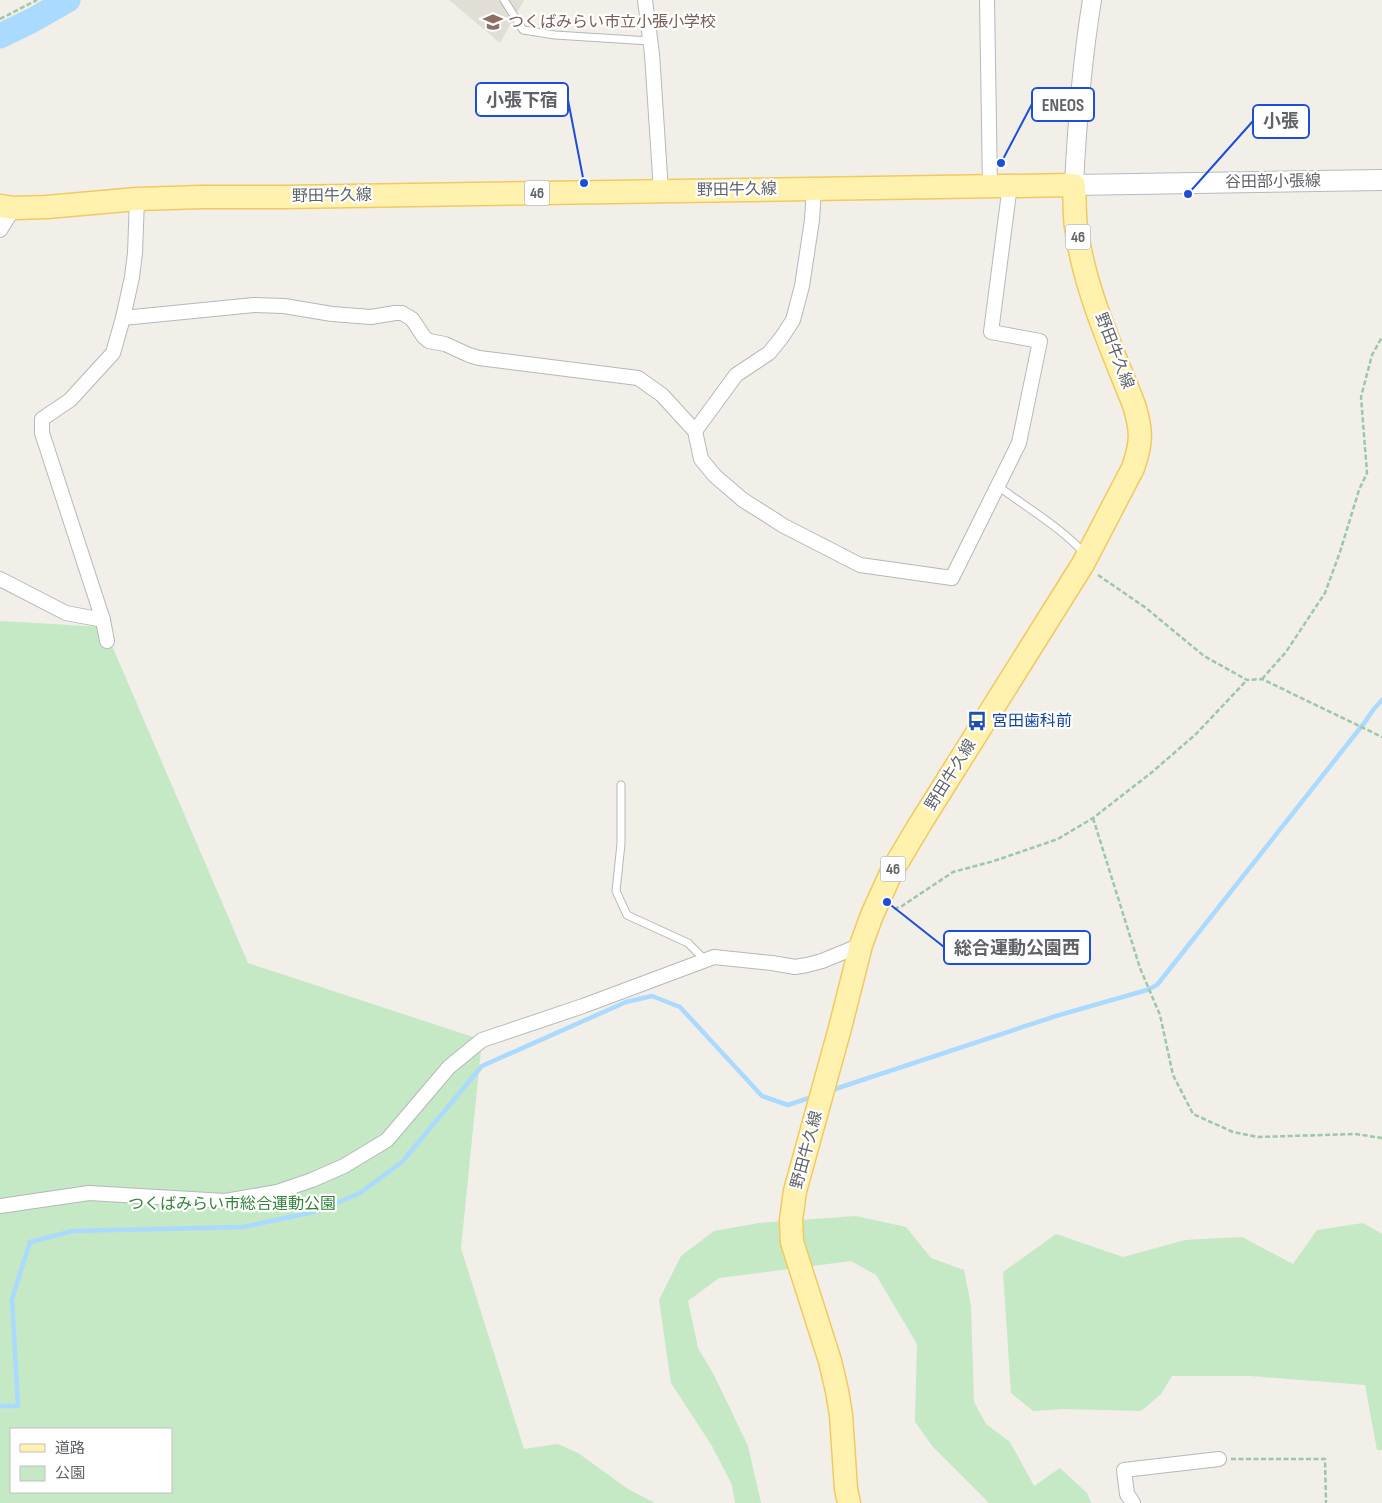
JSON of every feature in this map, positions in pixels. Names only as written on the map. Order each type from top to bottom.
[{"type":"main road","name":"谷田部小張線","points":[[1074,185],[1382,180]]},
{"type":"main road","name":"野田牛久線","points":[[7,207],[47,207],[137,199],[1074,185],[1076,227],[1090,288],[1134,405],[1140,425],[1141,438],[1133,468],[1085,561],[892,871],[861,945],[838,1038],[795,1190],[791,1220],[792,1242],[830,1361],[837,1391],[849,1503]]},
{"type":"street","points":[[645,0],[650,41],[661,191]]},
{"type":"street","points":[[123,318],[254,306],[284,306],[332,314],[371,317],[395,313],[412,319],[424,337],[429,341],[445,344],[479,358],[638,378],[662,395],[694,431],[702,459],[715,476],[743,500],[784,526],[860,565],[952,578],[1019,443],[1040,341],[991,332],[1000,186],[987,0]]},
{"type":"street","points":[[1074,185],[1087,31],[1092,0]]},
{"type":"street","points":[[694,431],[736,375],[769,353],[793,320],[802,286],[812,220],[814,188]]},
{"type":"street","points":[[107,641],[103,620],[42,433],[42,419],[70,400],[113,353],[123,318],[135,254],[137,199]]},
{"type":"street","points":[[0,230],[7,207]]},
{"type":"street","points":[[0,579],[66,613],[103,620]]},
{"type":"street","points":[[0,1206],[89,1193],[225,1201],[277,1192],[344,1166],[387,1140],[449,1067],[482,1040],[583,1006],[714,957],[795,967],[822,961],[861,945]]},
{"type":"street","points":[[1133,1503],[1127,1494],[1124,1470],[1219,1459]]},
{"type":"lane","points":[[504,0],[523,30],[554,35],[650,41]]},
{"type":"lane","points":[[998,486],[1072,540],[1085,561]]},
{"type":"lane","points":[[621,785],[621,844],[616,891],[627,915],[688,943],[705,960]]},
{"type":"path","points":[[0,19],[37,0]]},
{"type":"path","points":[[1262,679],[1286,652],[1325,594],[1340,552],[1359,490],[1367,473],[1361,398],[1372,354],[1382,337]]},
{"type":"path","points":[[1085,561],[1204,656],[1247,680],[1262,679],[1382,737]]},
{"type":"path","points":[[872,915],[902,906],[954,872],[994,861],[1058,839],[1093,818],[1151,773],[1196,734],[1247,680]]},
{"type":"path","points":[[1093,818],[1140,968],[1160,1015],[1173,1075],[1193,1114],[1233,1132],[1258,1137],[1355,1134],[1382,1138]]},
{"type":"path","points":[[1219,1459],[1325,1459],[1326,1503]]},
{"type":"shaded area","name":"つくばみらい市立小張小学校","points":[[449,0],[524,0],[500,43]]},
{"type":"green space","name":"つくばみらい市総合運動公園","points":[[0,621],[104,627],[248,963],[482,1040],[461,1248],[524,1449],[558,1444],[578,1453],[628,1489],[655,1503],[0,1503]]},
{"type":"green space","points":[[856,1216],[906,1227],[931,1258],[964,1270],[971,1306],[974,1402],[986,1424],[1010,1442],[1034,1486],[1060,1468],[1087,1493],[1091,1503],[989,1503],[933,1447],[915,1422],[917,1344],[876,1275],[851,1261],[719,1278],[688,1301],[698,1348],[714,1375],[748,1446],[761,1503],[735,1503],[732,1485],[712,1446],[671,1383],[659,1300],[681,1256],[714,1231],[759,1223]]},
{"type":"green space","points":[[1363,1223],[1382,1234],[1382,1450],[1377,1450],[1365,1385],[1250,1376],[1172,1376],[1161,1394],[1141,1411],[1064,1409],[1033,1411],[1011,1393],[1003,1272],[1056,1234],[1123,1257],[1185,1240],[1242,1237],[1293,1264],[1317,1230]]},
{"type":"waterway","points":[[0,36],[68,0]]},
{"type":"waterway","points":[[835,1089],[1056,1016],[1147,990],[1157,985],[1382,700]]},
{"type":"waterway","points":[[0,1406],[18,1406],[12,1299],[30,1242],[73,1231],[243,1227],[318,1211],[360,1193],[402,1162],[482,1066],[626,1002],[652,996],[680,1007],[762,1096],[788,1105],[809,1098]]},
{"type":"place","name":"つくばみらい市立小張小学校","points":[[493,22]]},
{"type":"place","name":"ENEOS","points":[[1001,163]]},
{"type":"place","name":"小張下宿","points":[[584,183]]},
{"type":"place","name":"小張","points":[[1188,194]]},
{"type":"place","name":"宮田歯科前","points":[[977,721]]},
{"type":"place","name":"総合運動公園西","points":[[887,902]]}]
